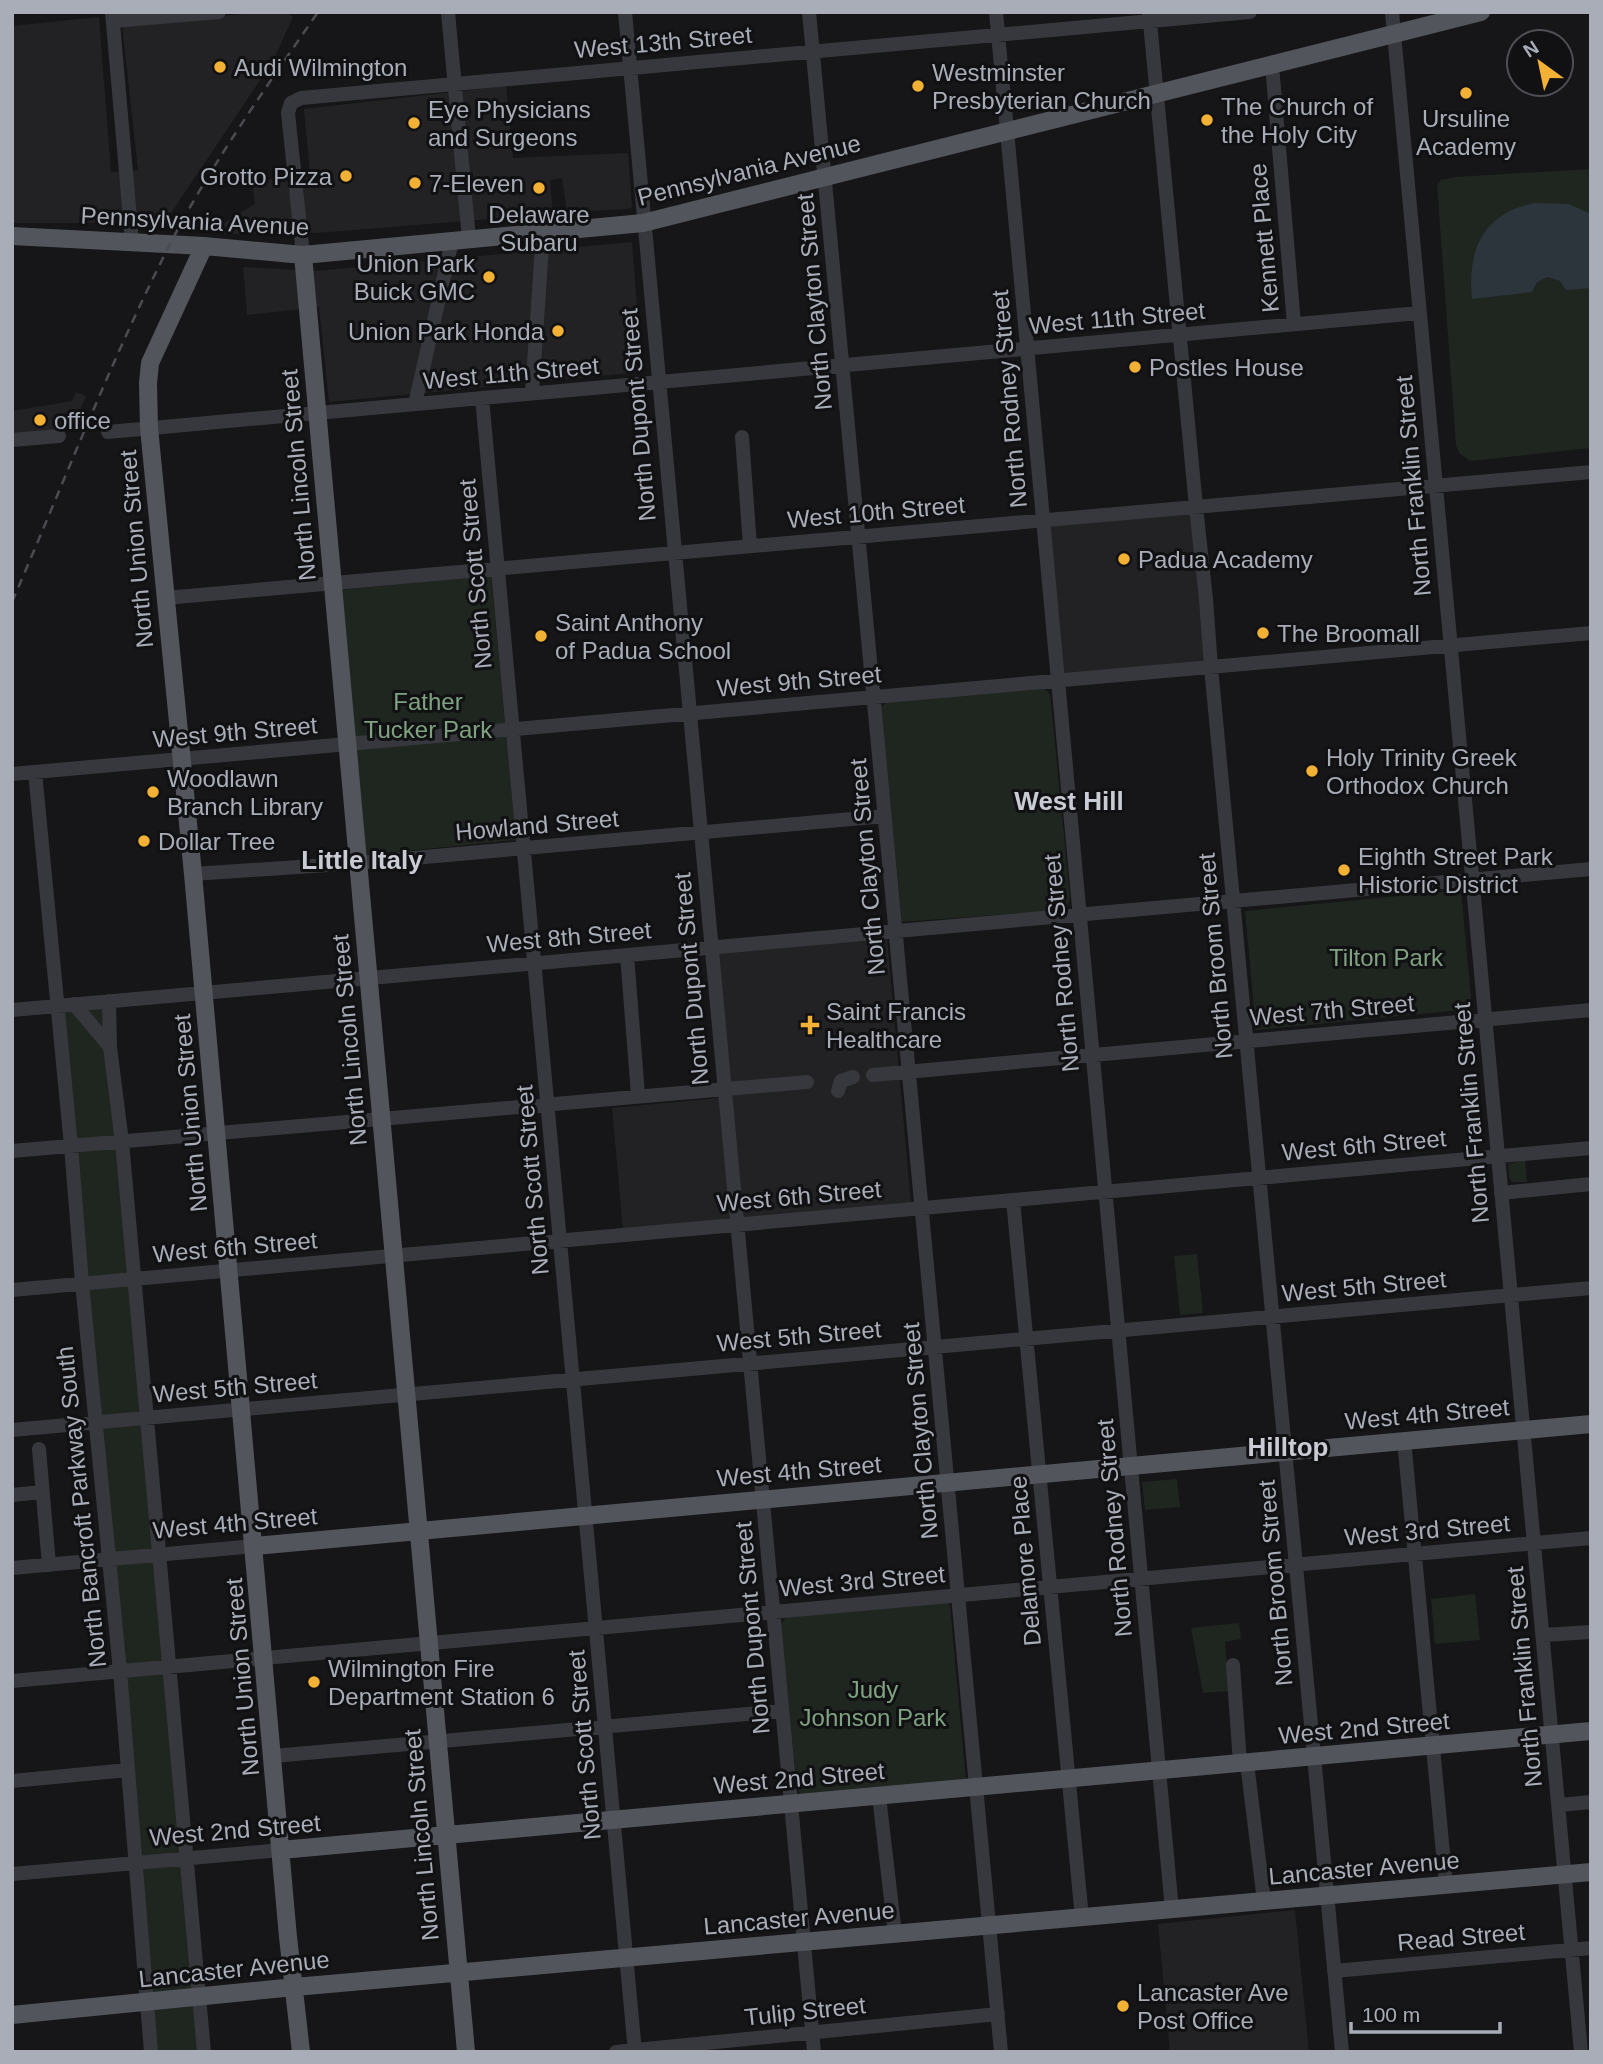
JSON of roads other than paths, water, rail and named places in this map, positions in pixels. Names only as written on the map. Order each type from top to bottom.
[{"type":"main road","name":"Pennsylvania Avenue","points":[[12,236],[204,246],[303,255],[643,223],[1481,12]]},
{"type":"main road","name":"North Union Street","points":[[204,246],[150,363],[149,428],[193,874],[301,2052]]},
{"type":"main road","name":"North Lincoln Street","points":[[303,255],[466,2052]]},
{"type":"main road","name":"West 4th Street","points":[[255,1546],[1591,1424]]},
{"type":"main road","name":"West 2nd Street","points":[[281,1850],[1591,1731]]},
{"type":"main road","name":"Lancaster Avenue","points":[[12,2015],[295,1987],[1591,1872]]},
{"type":"street","points":[[132,242],[112,17],[219,12]]},
{"type":"street","points":[[415,404],[460,240],[454,84],[448,12]]},
{"type":"street","name":"North Dupont Street","points":[[625,12],[814,2052]]},
{"type":"street","name":"North Clayton Street","points":[[809,12],[1001,2052]]},
{"type":"street","name":"North Rodney Street","points":[[996,12],[1172,1910]]},
{"type":"street","name":"West 13th Street","points":[[291,103],[301,98],[998,35],[1150,17],[1250,12]]},
{"type":"street","name":"North Franklin Street","points":[[1392,12],[1581,2051]]},
{"type":"street","name":"North Broom Street","points":[[1150,17],[1342,2052]]},
{"type":"street","name":"Kennett Place","points":[[1272,65],[1294,324]]},
{"type":"street","name":"North Lincoln Street","points":[[291,103],[288,113],[303,255]]},
{"type":"street","points":[[533,393],[543,232]]},
{"type":"street","name":"West 11th Street","points":[[108,432],[1419,313]]},
{"type":"street","name":"North Scott Street","points":[[482,398],[635,2051]]},
{"type":"street","points":[[12,439],[59,436]]},
{"type":"street","points":[[741,438],[750,546]]},
{"type":"street","name":"West 10th Street","points":[[165,598],[1591,472]]},
{"type":"street","name":"West 9th Street","points":[[12,774],[1591,633]]},
{"type":"street","name":"North Bancroft Parkway South","points":[[35,772],[120,1671],[151,2052]]},
{"type":"street","name":"Howland Street","points":[[193,874],[357,863],[885,816]]},
{"type":"street","name":"West 8th Street","points":[[12,1010],[1591,869]]},
{"type":"street","points":[[627,955],[638,1095]]},
{"type":"street","points":[[109,1001],[110,1047],[122,1142],[204,2052]]},
{"type":"street","points":[[74,1004],[110,1047]]},
{"type":"street","name":"West 7th Street","points":[[873,1074],[1591,1010]]},
{"type":"street","points":[[838,1091],[841,1081],[853,1077]]},
{"type":"street","points":[[12,1151],[807,1082]]},
{"type":"street","name":"West 6th Street","points":[[12,1290],[1591,1148]]},
{"type":"street","points":[[1502,1193],[1591,1184]]},
{"type":"street","name":"Delamore Place","points":[[1013,1200],[1082,1918]]},
{"type":"street","name":"West 5th Street","points":[[12,1430],[1591,1288]]},
{"type":"street","points":[[1404,1440],[1446,1885]]},
{"type":"street","points":[[39,1449],[50,1565]]},
{"type":"street","points":[[12,1495],[42,1492]]},
{"type":"street","name":"West 3rd Street","points":[[12,1681],[1591,1538]]},
{"type":"street","name":"West 4th Street","points":[[12,1568],[255,1546]]},
{"type":"street","points":[[1543,1635],[1591,1632]]},
{"type":"street","points":[[1233,1665],[1243,1763],[1264,1901]]},
{"type":"street","points":[[273,1756],[782,1711]]},
{"type":"street","points":[[12,1781],[128,1770]]},
{"type":"street","points":[[879,1796],[895,1934]]},
{"type":"street","points":[[1559,1805],[1591,1802]]},
{"type":"street","name":"West 2nd Street","points":[[12,1874],[281,1850]]},
{"type":"street","name":"Read Street","points":[[1334,1971],[1591,1948]]},
{"type":"street","name":"Tulip Street","points":[[616,2052],[998,2014]]},
{"type":"railway","points":[[12,602],[104,386],[163,258],[216,163],[318,12]]},
{"type":"place","name":"Audi Wilmington","points":[[220,67]]},
{"type":"place","name":"Westminster Presbyterian Church","points":[[918,86]]},
{"type":"place","name":"Ursuline Academy","points":[[1466,93]]},
{"type":"place","name":"The Church of the Holy City","points":[[1207,120]]},
{"type":"place","name":"Eye Physicians and Surgeons","points":[[414,123]]},
{"type":"place","name":"Grotto Pizza","points":[[346,176]]},
{"type":"place","name":"7-Eleven","points":[[415,183]]},
{"type":"place","name":"Delaware Subaru","points":[[539,188]]},
{"type":"place","name":"Union Park Buick GMC","points":[[489,277]]},
{"type":"place","name":"Union Park Honda","points":[[558,331]]},
{"type":"place","name":"Postles House","points":[[1135,367]]},
{"type":"place","name":"office","points":[[40,420]]},
{"type":"place","name":"Padua Academy","points":[[1124,559]]},
{"type":"place","name":"The Broomall","points":[[1263,633]]},
{"type":"place","name":"Saint Anthony of Padua School","points":[[541,636]]},
{"type":"place","name":"Holy Trinity Greek Orthodox Church","points":[[1312,771]]},
{"type":"place","name":"Woodlawn Branch Library","points":[[153,792]]},
{"type":"place","name":"Dollar Tree","points":[[144,841]]},
{"type":"place","name":"Eighth Street Park Historic District","points":[[1344,870]]},
{"type":"place","name":"Saint Francis Healthcare","points":[[810,1025]]},
{"type":"place","name":"Wilmington Fire Department Station 6","points":[[314,1682]]},
{"type":"place","name":"Lancaster Ave Post Office","points":[[1123,2006]]},
{"type":"district","name":"West Hill","points":[[1069,801]]},
{"type":"district","name":"Little Italy","points":[[362,860]]},
{"type":"district","name":"Hilltop","points":[[1288,1447]]},
{"type":"park label","name":"Father Tucker Park","points":[[428,715]]},
{"type":"park label","name":"Tilton Park","points":[[1386,957]]},
{"type":"park label","name":"Judy Johnson Park","points":[[873,1703]]}]
